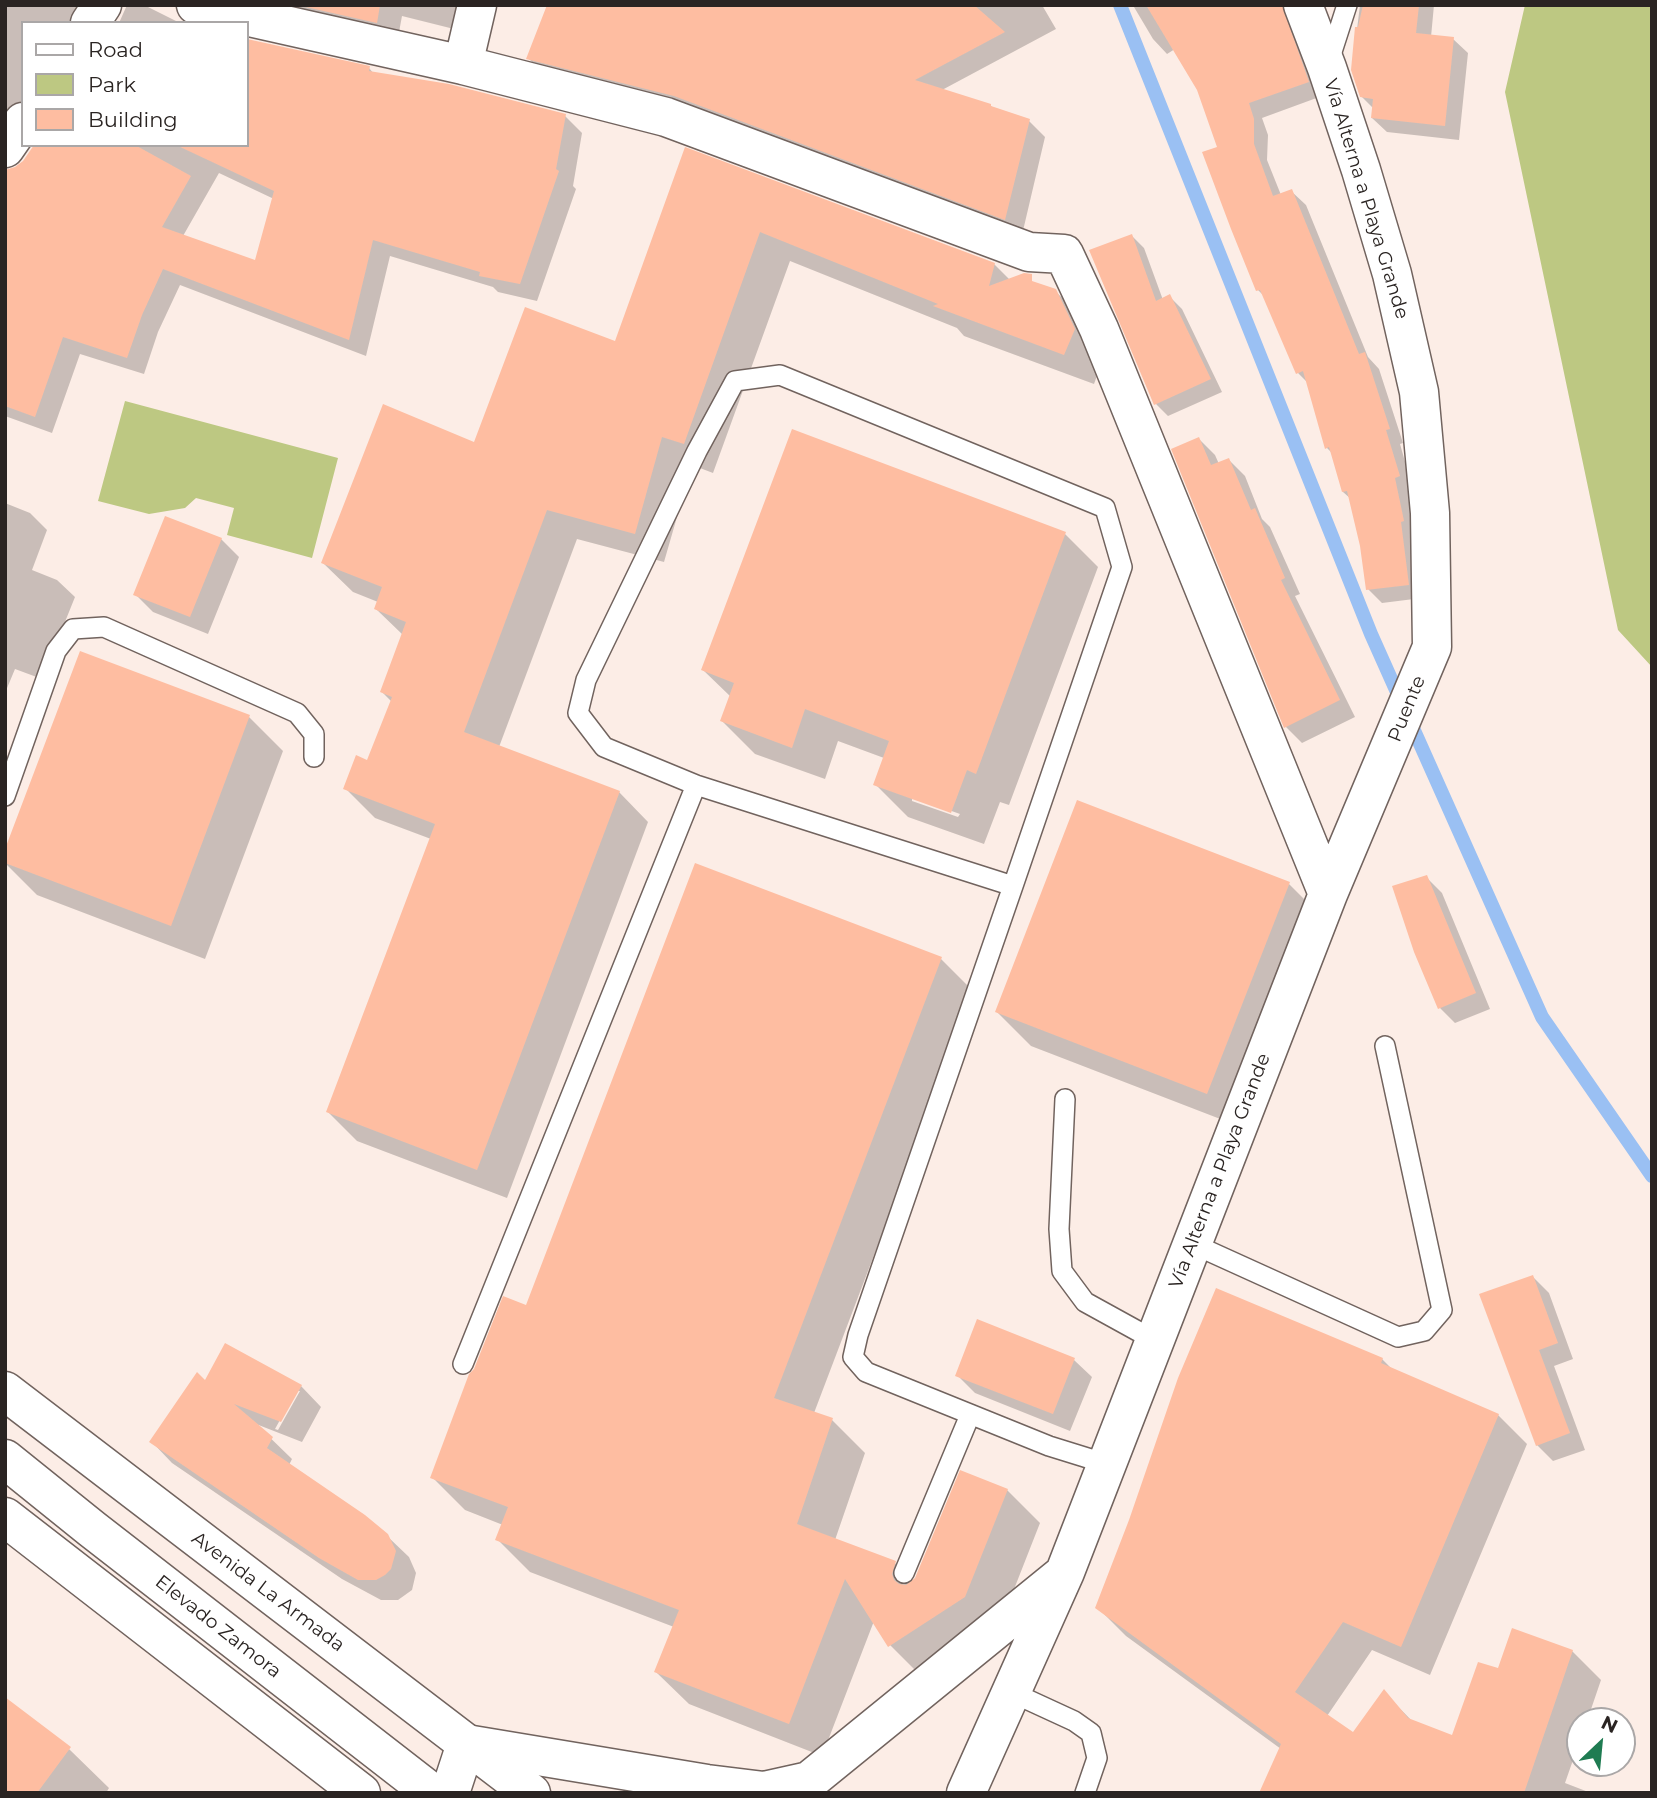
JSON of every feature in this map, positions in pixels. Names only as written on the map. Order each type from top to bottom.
[{"type":"street","points":[[91,21],[102,5]]},
{"type":"street","points":[[196,5],[463,65],[666,117],[1029,252],[1065,254],[1099,329],[1328,894]]},
{"type":"street","points":[[463,65],[477,5]]},
{"type":"street","name":"Vía Alterna a Playa Grande","points":[[1303,5],[1327,68],[1392,274],[1419,392],[1430,513],[1432,646]]},
{"type":"street","points":[[5,148],[21,125]]},
{"type":"street","name":"Puente","points":[[1381,771],[1432,646]]},
{"type":"street","name":"Vía Alterna a Playa Grande","points":[[965,1793],[1065,1572],[1328,894],[1381,771]]},
{"type":"street","name":"Avenida La Armada","points":[[5,1391],[531,1793]]},
{"type":"street","name":"Elevado Zamora","points":[[5,1459],[92,1530],[432,1793]]},
{"type":"street","points":[[5,1517],[361,1793]]},
{"type":"street","points":[[450,1793],[466,1744],[764,1791],[809,1781],[1065,1572]]},
{"type":"lane","points":[[1327,68],[1347,5]]},
{"type":"lane","points":[[1013,886],[696,785],[604,747],[578,713],[586,680],[697,451],[735,382],[780,374],[1105,508],[1122,567],[853,1357],[866,1372],[1049,1446],[1107,1464]]},
{"type":"lane","points":[[5,796],[56,651],[73,629],[104,626],[297,713],[314,734],[314,757]]},
{"type":"lane","points":[[463,1364],[696,785]]},
{"type":"lane","points":[[1193,1244],[1398,1337],[1424,1331],[1441,1310],[1385,1046]]},
{"type":"lane","points":[[1065,1100],[1059,1229],[1062,1271],[1085,1302],[1154,1340]]},
{"type":"lane","points":[[904,1573],[971,1415]]},
{"type":"lane","points":[[1011,1692],[1074,1721],[1091,1733],[1097,1758],[1084,1793]]},
{"type":"green space","points":[[1525,5],[1652,5],[1652,667],[1618,630],[1505,92]]},
{"type":"green space","points":[[125,401],[338,458],[312,558],[227,535],[234,508],[196,498],[185,508],[149,514],[98,501]]},
{"type":"building","points":[[297,5],[380,5],[377,23]]},
{"type":"building","points":[[547,5],[974,5],[1005,32],[915,80],[1030,119],[1005,220],[674,96],[526,59]]},
{"type":"building","points":[[1146,5],[1282,5],[1309,82],[1249,103],[1254,119],[1254,144],[1273,196],[1292,189],[1359,354],[1365,352],[1390,429],[1386,430],[1400,476],[1395,478],[1404,521],[1401,522],[1409,585],[1366,590],[1360,546],[1347,491],[1342,492],[1329,447],[1325,449],[1303,371],[1296,374],[1260,290],[1256,291],[1231,229],[1202,152],[1217,147],[1197,90]]},
{"type":"building","points":[[1363,5],[1419,5],[1416,33],[1454,37],[1445,126],[1371,118],[1373,99],[1360,97],[1351,70],[1355,27],[1358,27]]},
{"type":"building","points":[[248,39],[370,66],[369,71],[449,84],[566,114],[556,169],[559,171],[520,284],[479,276],[480,272],[373,240],[349,340],[163,269],[142,315],[127,358],[63,337],[35,417],[5,406],[5,170],[23,161],[33,147],[139,147],[191,176],[162,227],[255,260],[274,191],[180,147],[248,147]]},
{"type":"building","points":[[685,147],[995,263],[989,286],[1024,273],[1032,274],[1032,281],[1056,289],[1075,329],[1064,355],[933,306],[938,304],[760,232],[684,444],[662,437],[635,534],[547,510],[464,732],[620,791],[477,1170],[326,1112],[435,824],[343,789],[356,755],[367,760],[392,697],[380,692],[406,622],[374,609],[382,587],[321,563],[383,404],[474,442],[525,307],[615,341]]},
{"type":"building","points":[[1132,234],[1156,301],[1170,294],[1211,379],[1154,405],[1089,250]]},
{"type":"building","points":[[792,429],[1066,532],[976,774],[967,770],[951,813],[873,785],[889,741],[805,709],[792,748],[720,721],[734,683],[701,670]]},
{"type":"building","points":[[1199,437],[1211,465],[1229,458],[1251,510],[1255,508],[1285,578],[1281,580],[1340,700],[1284,728],[1171,449]]},
{"type":"building","points":[[165,516],[222,538],[190,617],[133,595]]},
{"type":"building","points":[[80,651],[250,715],[171,926],[5,863],[5,849]]},
{"type":"building","points":[[1077,800],[1290,882],[1207,1094],[995,1012]]},
{"type":"building","points":[[695,863],[942,957],[774,1398],[833,1418],[797,1524],[896,1561],[892,1574],[894,1580],[906,1585],[915,1578],[960,1470],[1008,1489],[965,1597],[888,1647],[845,1579],[789,1724],[654,1672],[679,1610],[495,1540],[508,1507],[430,1478],[469,1374],[474,1369],[503,1296],[526,1305]]},
{"type":"building","points":[[1427,875],[1476,993],[1438,1009],[1414,952],[1392,886]]},
{"type":"building","points":[[1533,1275],[1558,1343],[1539,1350],[1570,1433],[1536,1446],[1479,1294]]},
{"type":"building","points":[[1216,1288],[1383,1358],[1381,1363],[1499,1414],[1401,1647],[1343,1622],[1295,1692],[1353,1732],[1384,1689],[1408,1718],[1452,1735],[1478,1662],[1498,1668],[1512,1628],[1573,1650],[1524,1793],[1259,1793],[1281,1744],[1095,1608],[1129,1520],[1178,1378]]},
{"type":"building","points":[[977,1319],[1075,1358],[1053,1414],[955,1376]]},
{"type":"building","points":[[225,1343],[302,1385],[281,1422],[234,1404],[273,1437],[267,1448],[365,1515],[388,1534],[396,1551],[391,1569],[385,1575],[376,1580],[358,1580],[319,1558],[149,1442],[197,1372],[205,1380]]},
{"type":"building","points":[[5,1697],[71,1747],[37,1793],[5,1793]]},
{"type":"waterway","points":[[1120,5],[1371,634],[1542,1017],[1652,1176]]}]
